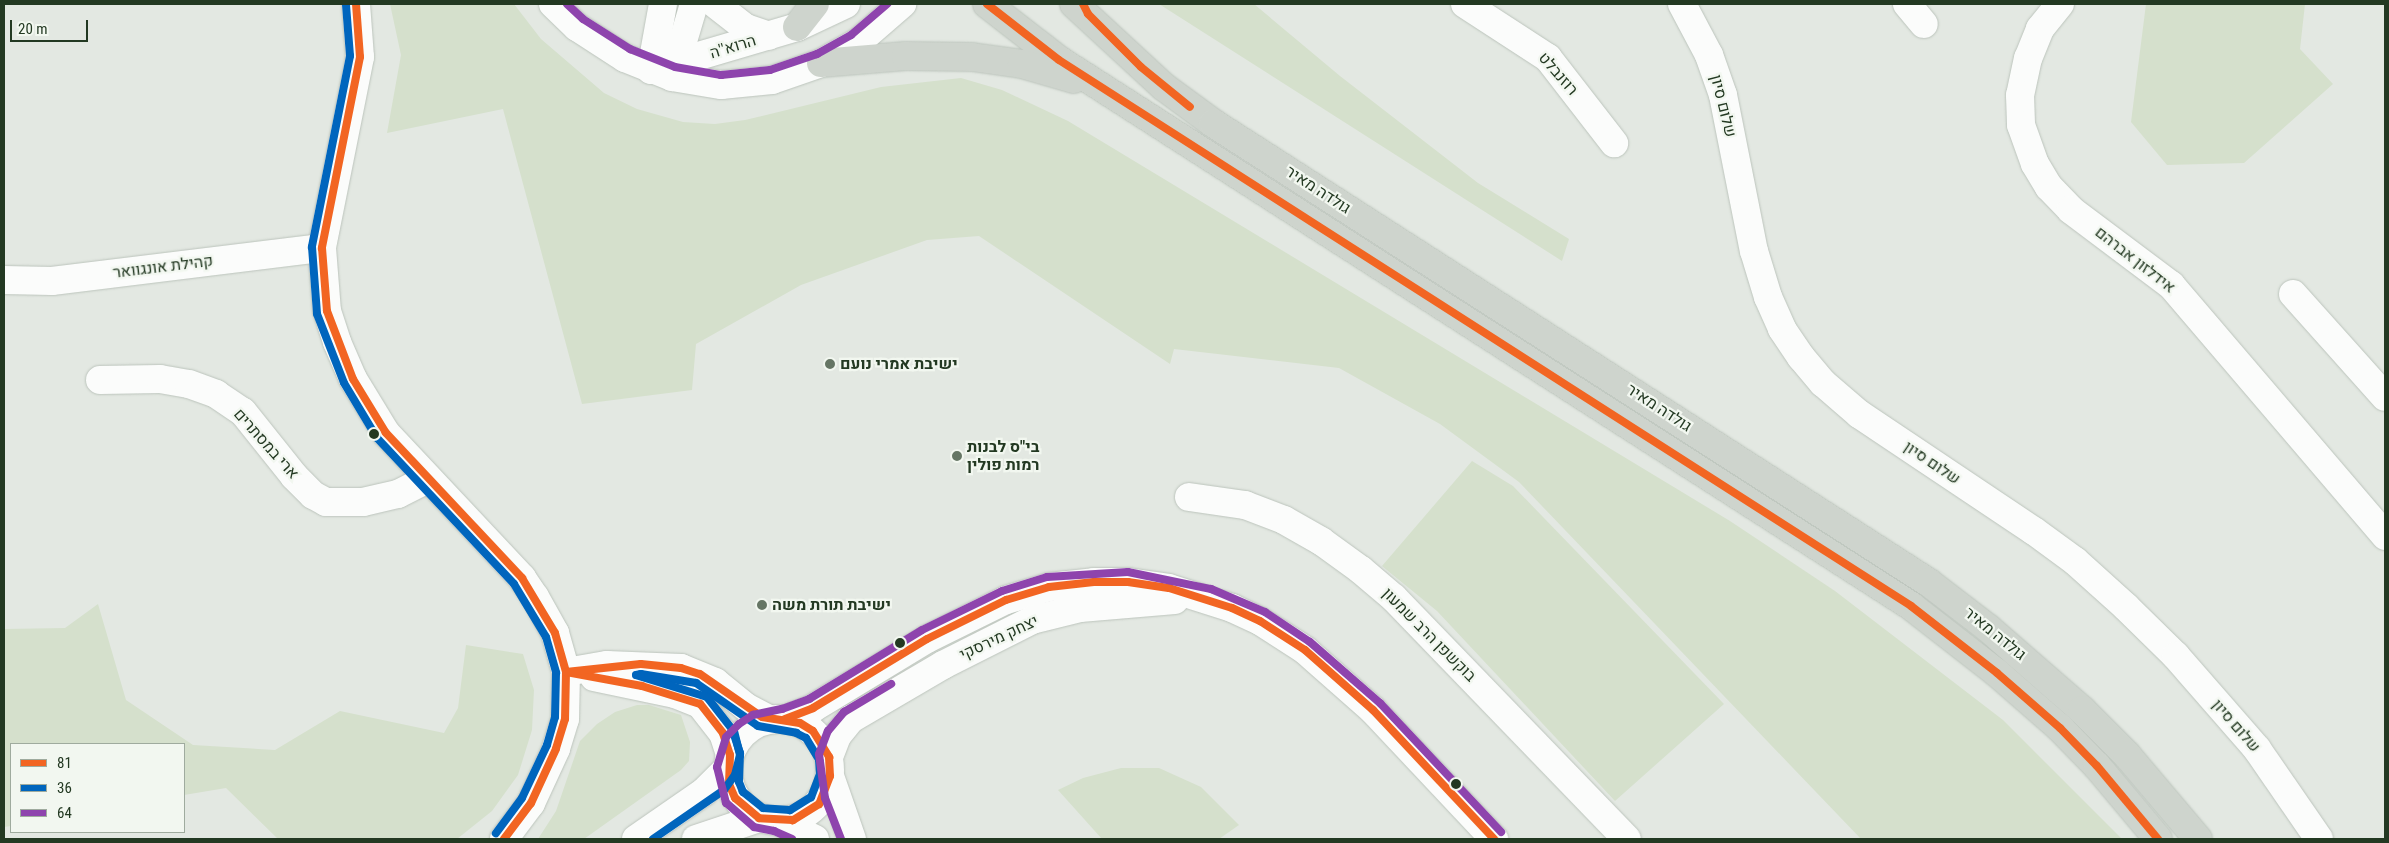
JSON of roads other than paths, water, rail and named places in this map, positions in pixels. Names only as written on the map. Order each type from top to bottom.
[{"type":"main road","points":[[798,27],[815,4]]},
{"type":"main road","points":[[987,4],[1059,60],[1108,92],[1912,606],[1998,672],[2060,728],[2097,766],[2158,839]]},
{"type":"main road","name":"גולדה מאיר","points":[[1082,7],[1164,87],[1213,123],[1928,582],[1988,628],[2082,710],[2132,761],[2198,839]]},
{"type":"main road","points":[[821,63],[906,56],[972,56],[1022,64],[1108,92]]},
{"type":"street","points":[[356,4],[360,57],[322,248],[327,311],[352,379],[386,433],[426,480],[522,578],[555,633],[566,672],[565,719],[556,750],[531,803],[504,839]]},
{"type":"street","points":[[553,4],[602,46],[667,70]]},
{"type":"street","points":[[663,4],[667,70]]},
{"type":"street","points":[[667,70],[694,4]]},
{"type":"street","points":[[715,4],[746,28],[769,36]]},
{"type":"street","name":"הרוא''ה","points":[[667,70],[798,27],[846,4]]},
{"type":"street","name":"הרוא''ה","points":[[667,70],[707,85],[736,85],[772,80],[821,63],[857,43],[902,4]]},
{"type":"street","name":"רוזנבלט","points":[[1465,4],[1548,58],[1614,143]]},
{"type":"street","name":"שלום סיון","points":[[1682,4],[1709,56],[1723,95],[1754,251],[1768,297],[1782,329],[1801,357],[1823,383],[1859,414],[2034,531],[2075,561],[2126,607],[2176,656],[2257,749],[2320,839]]},
{"type":"street","name":"אידלזון אברהם","points":[[2060,4],[2040,29],[2028,58],[2020,95],[2021,125],[2034,164],[2049,187],[2071,210],[2171,285],[2385,536]]},
{"type":"street","name":"קהילת אונגוואר","points":[[4,280],[52,281],[322,248]]},
{"type":"street","points":[[2293,294],[2385,397]]},
{"type":"street","name":"ארי במסתרים","points":[[100,380],[160,379],[189,384],[216,394],[243,412],[294,476],[313,495],[326,502],[350,504],[377,500],[426,480]]},
{"type":"street","name":"בוקשפן הרב שמעון","points":[[1189,497],[1245,506],[1284,520],[1321,541],[1361,570],[1394,598],[1627,839]]},
{"type":"street","points":[[636,839],[704,792],[728,762],[745,732],[813,708],[976,613],[1049,587],[1128,582],[1207,598],[1260,621],[1324,665],[1373,710],[1494,839]]},
{"type":"street","name":"יצחק מירסקי","points":[[830,767],[837,736],[851,719],[943,665],[1032,620],[1080,608],[1207,598]]},
{"type":"street","points":[[566,672],[607,665],[681,668],[715,682],[746,707],[813,732],[830,767],[852,839]]},
{"type":"street","points":[[566,672],[608,679],[690,698],[708,711],[717,722],[736,798],[768,820],[815,839]]},
{"type":"street","points":[[696,839],[768,820],[793,820],[818,804],[830,767]]},
{"type":"place","name":"ישיבת אמרי נועם","points":[[830,364]]},
{"type":"place","name":"בי\"ס לבנות רמות פולין","points":[[957,456]]},
{"type":"place","name":"ישיבת תורת משה","points":[[762,605]]}]
